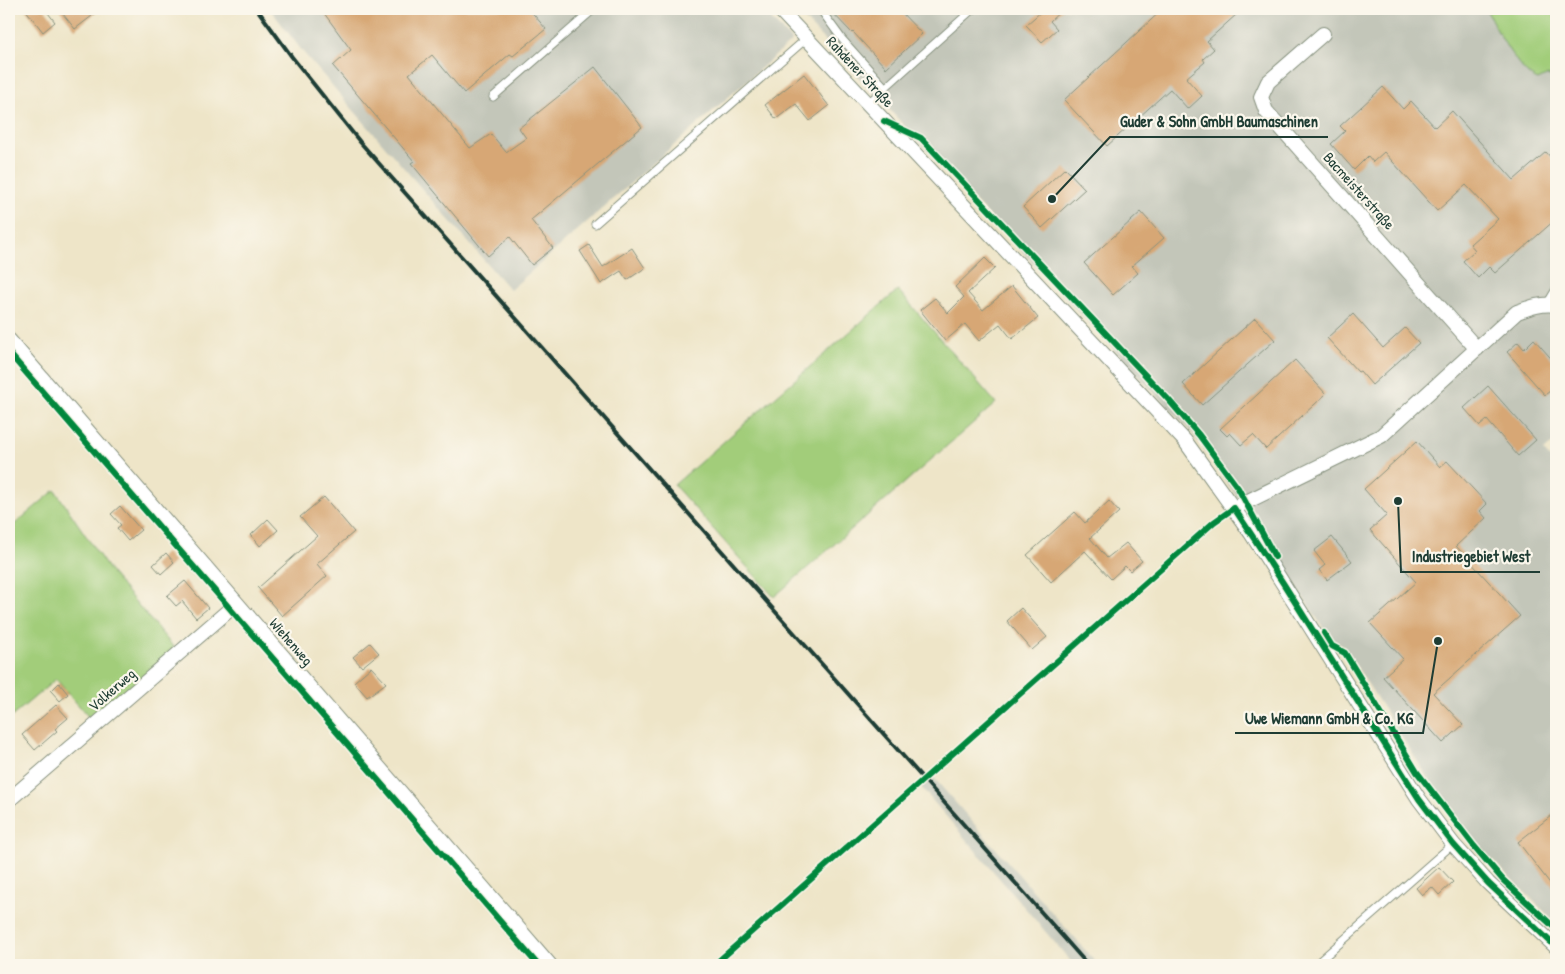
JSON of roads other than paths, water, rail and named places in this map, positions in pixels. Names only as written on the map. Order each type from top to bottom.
[{"type":"street","name":"Rahdener Straße","points":[[779,9],[1185,441],[1234,508],[1405,777],[1453,844],[1488,883],[1556,947]]},
{"type":"street","name":"Bacmeisterstraße","points":[[1323,34],[1268,82],[1261,97],[1266,111],[1477,349]]},
{"type":"street","points":[[1234,508],[1381,436],[1517,312],[1534,305],[1552,304]]},
{"type":"street","name":"Wiehenweg","points":[[9,340],[550,965]]},
{"type":"street","name":"Volkerweg","points":[[9,800],[236,604]]},
{"type":"lane","points":[[493,97],[594,9]]},
{"type":"lane","points":[[820,9],[842,39],[885,87]]},
{"type":"lane","points":[[868,103],[973,9]]},
{"type":"lane","points":[[595,224],[807,38]]},
{"type":"lane","points":[[1552,304],[1556,289]]},
{"type":"lane","points":[[1315,965],[1453,844]]},
{"type":"railway","points":[[257,9],[292,57],[360,142],[1088,965]]},
{"type":"place","name":"Guder & Sohn GmbH Baumaschinen","points":[[1052,199]]},
{"type":"place","name":"Industriegebiet West","points":[[1398,501]]},
{"type":"place","name":"Uwe Wiemann GmbH & Co. KG","points":[[1438,641]]}]
